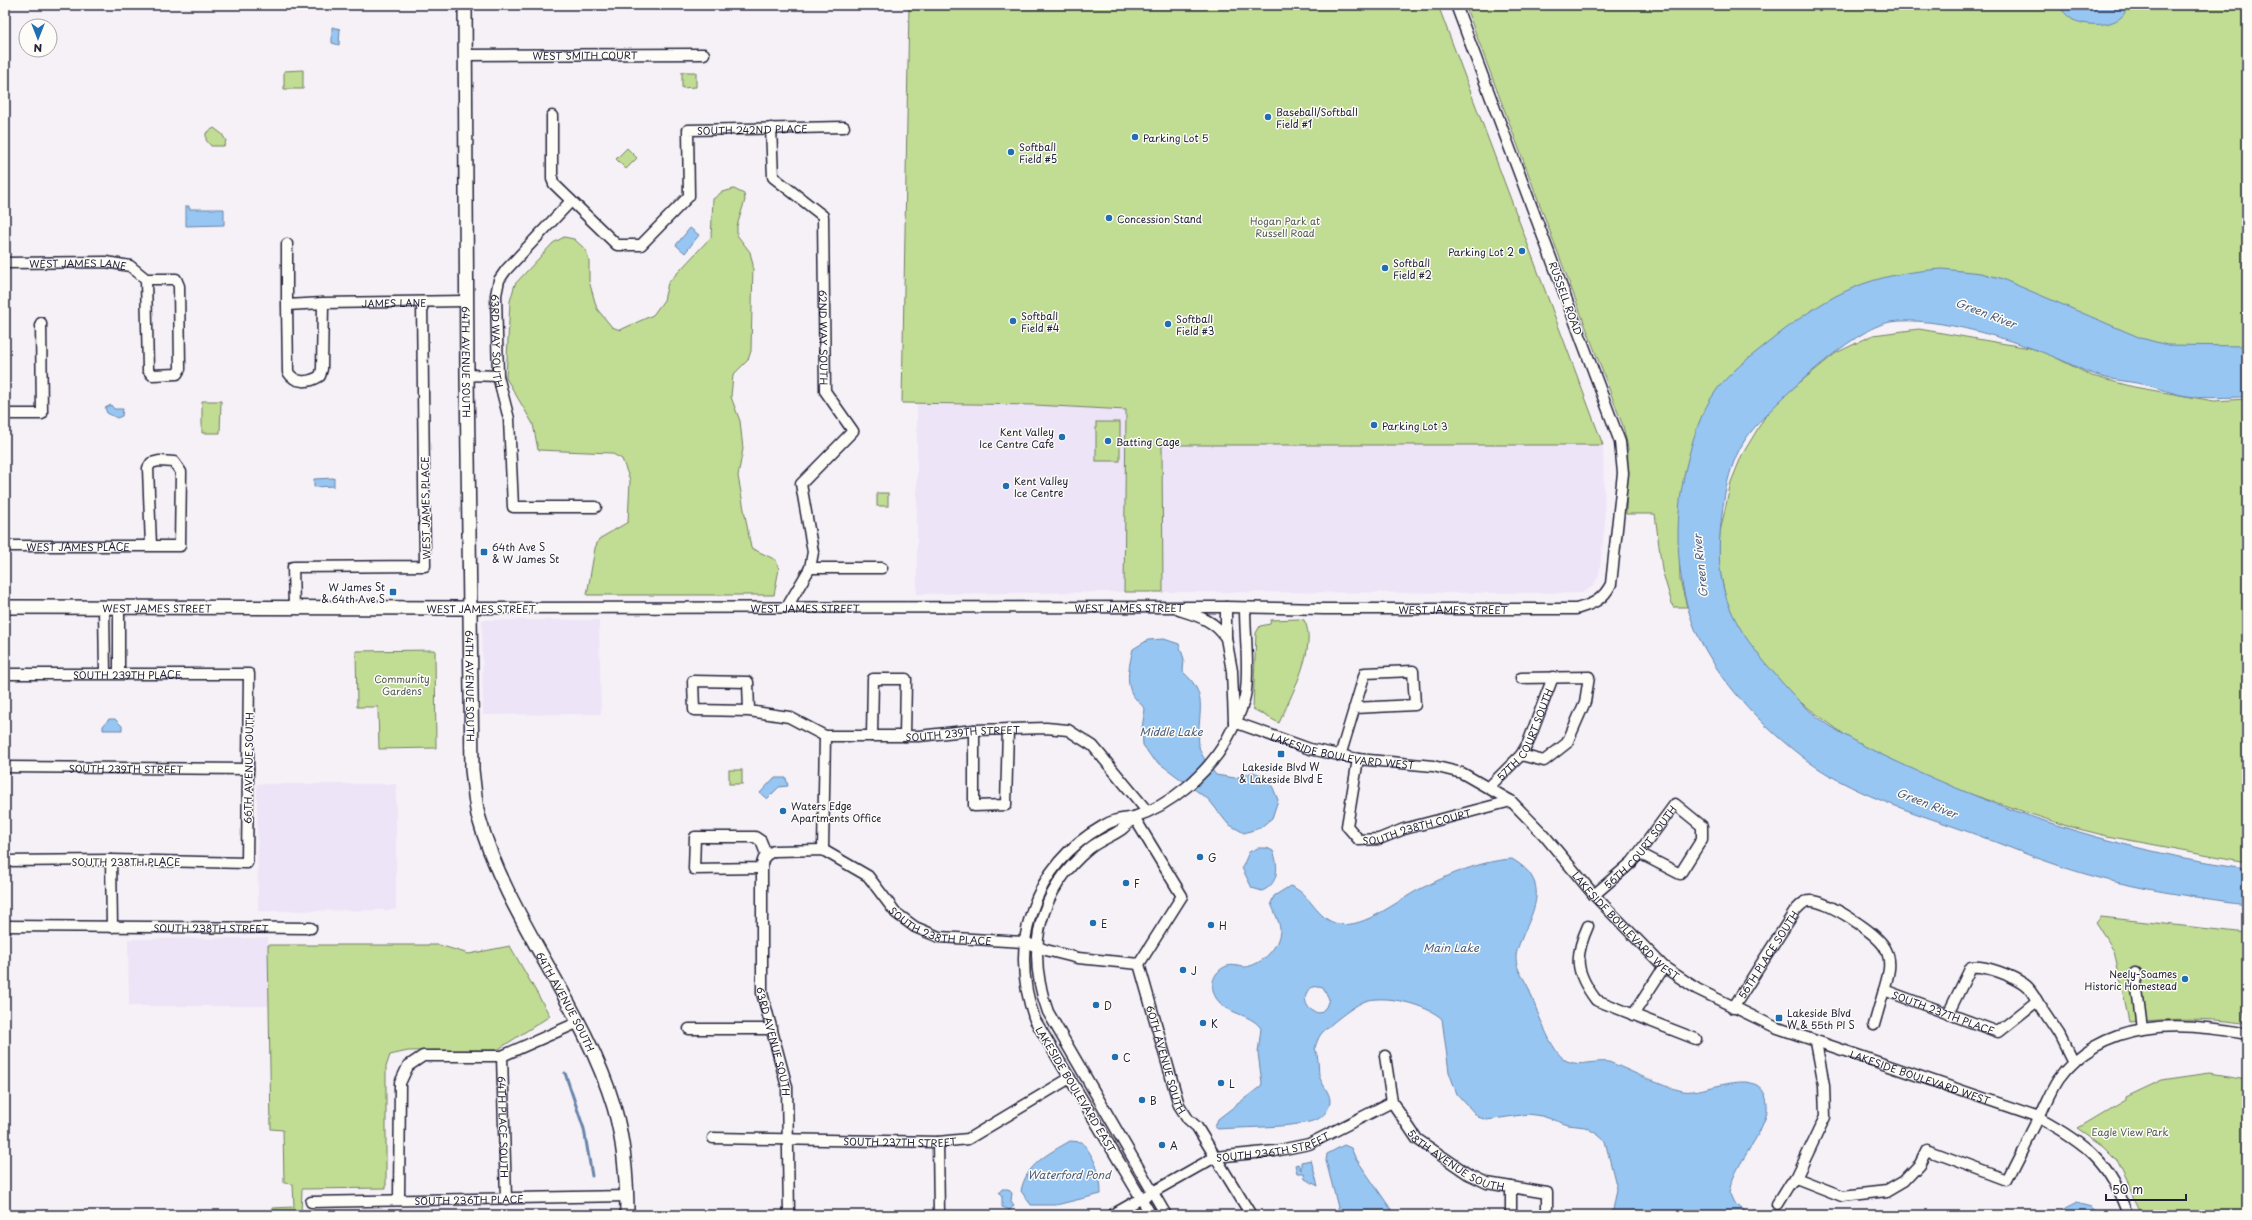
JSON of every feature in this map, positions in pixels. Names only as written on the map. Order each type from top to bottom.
[{"type":"street","name":"64TH AVENUE SOUTH","points":[[465,5],[466,302],[472,770],[478,814],[489,848],[519,915],[595,1056],[614,1107],[624,1158],[627,1215]]},
{"type":"street","name":"RUSSELL ROAD","points":[[1456,5],[1620,442],[1623,473],[1610,584],[1602,598]]},
{"type":"street","name":"WEST SMITH COURT","points":[[465,55],[704,54]]},
{"type":"street","name":"SOUTH 242ND PLACE","points":[[552,116],[552,179],[554,184],[617,245],[641,245],[689,196],[688,130],[844,127]]},
{"type":"street","name":"62ND WAY SOUTH","points":[[771,128],[773,178],[823,216],[825,391],[853,431],[801,484],[812,539],[813,552],[810,568],[787,607]]},
{"type":"street","name":"63RD WAY SOUTH","points":[[571,201],[506,270],[499,280],[496,295],[498,376],[509,419],[513,507],[596,508]]},
{"type":"street","points":[[287,244],[287,305],[288,372],[291,377],[300,381],[311,381],[320,376],[322,369],[323,303],[287,305]]},
{"type":"street","name":"WEST JAMES LANE","points":[[5,263],[106,262],[130,266],[146,279]]},
{"type":"street","points":[[146,279],[176,279],[179,286],[180,369],[177,374],[152,375],[148,370],[146,279]]},
{"type":"street","name":"WEST JAMES PLACE","points":[[294,607],[293,567],[425,566],[422,302]]},
{"type":"street","name":"JAMES LANE","points":[[323,303],[466,302]]},
{"type":"street","points":[[5,414],[42,414],[41,323]]},
{"type":"street","points":[[467,375],[498,376]]},
{"type":"street","name":"WEST JAMES PLACE","points":[[5,546],[151,546],[180,546],[181,472],[174,462],[159,461],[151,463],[148,468],[151,546]]},
{"type":"street","points":[[810,568],[882,568]]},
{"type":"street","name":"WEST JAMES STREET","points":[[5,607],[1226,607],[1576,609],[1597,602],[1602,598]]},
{"type":"street","points":[[1170,607],[1210,621],[1220,628],[1226,638]]},
{"type":"street","name":"LAKESIDE BOULEVARD EAST","points":[[1226,607],[1226,638],[1232,671],[1234,722]]},
{"type":"street","points":[[104,608],[105,673]]},
{"type":"street","points":[[119,608],[119,673]]},
{"type":"street","name":"LAKESIDE BOULEVARD EAST","points":[[1151,1215],[1070,1078],[1042,1034],[1030,1005],[1024,974],[1024,942],[1033,907],[1040,890],[1061,860],[1088,835],[1103,825],[1120,818],[1134,817],[1187,787],[1200,775],[1226,741],[1246,691],[1245,608]]},
{"type":"street","points":[[1340,756],[1354,708],[1365,673],[1413,671],[1415,705],[1354,708]]},
{"type":"street","name":"SOUTH 239TH PLACE","points":[[5,674],[249,674]]},
{"type":"street","name":"66TH AVENUE SOUTH","points":[[247,863],[249,674]]},
{"type":"street","name":"57TH COURT SOUTH","points":[[1489,787],[1521,755],[1528,743],[1553,677]]},
{"type":"street","points":[[1521,678],[1589,677],[1585,702],[1567,743],[1544,761],[1521,755]]},
{"type":"street","points":[[872,736],[874,679],[906,679],[905,736]]},
{"type":"street","name":"SOUTH 239TH STREET","points":[[749,711],[748,682],[693,681],[694,710],[749,711],[789,716],[825,736],[905,736],[974,730],[1008,729],[1068,730],[1080,736],[1093,746],[1147,811]]},
{"type":"street","name":"LAKESIDE BOULEVARD WEST","points":[[1234,722],[1310,749],[1358,759],[1433,766],[1462,773],[1489,787],[1511,801],[1544,835],[1594,895],[1664,967],[1697,989],[1733,1008],[1775,1027],[2039,1118],[2067,1133],[2089,1148],[2110,1173],[2120,1190],[2129,1215]]},
{"type":"street","points":[[974,730],[974,806],[980,806],[1006,805],[1008,729]]},
{"type":"street","points":[[766,854],[761,841],[755,837],[695,837],[694,869],[762,868],[762,860],[766,854],[774,851],[822,850],[825,736]]},
{"type":"street","name":"SOUTH 238TH COURT","points":[[1358,759],[1347,826],[1359,840],[1379,839],[1404,829],[1511,801]]},
{"type":"street","name":"SOUTH 239TH STREET","points":[[5,767],[248,769]]},
{"type":"street","name":"56TH COURT SOUTH","points":[[1594,895],[1632,862],[1675,804],[1702,826],[1702,839],[1680,874],[1639,853]]},
{"type":"street","points":[[1134,817],[1182,896],[1139,964]]},
{"type":"street","name":"LAKESIDE BOULEVARD EAST","points":[[1134,817],[1126,828],[1092,847],[1064,874],[1045,908],[1036,946],[1038,980],[1048,1012],[1166,1215]]},
{"type":"street","name":"SOUTH 238TH PLACE","points":[[822,850],[868,876],[896,913],[915,927],[939,937],[1024,942],[1078,958],[1139,964]]},
{"type":"street","points":[[111,860],[112,927]]},
{"type":"street","name":"SOUTH 238TH PLACE","points":[[5,862],[111,860],[247,863]]},
{"type":"street","name":"63RD AVENUE SOUTH","points":[[762,868],[762,993],[786,1076],[789,1215]]},
{"type":"street","name":"SOUTH 237TH PLACE","points":[[1805,902],[1815,901],[1824,904],[1859,923],[1881,941],[1886,949],[1890,966],[1884,990],[1998,1032],[2037,1001]]},
{"type":"street","name":"56TH PLACE SOUTH","points":[[1733,1008],[1795,911],[1805,902]]},
{"type":"street","name":"SOUTH 238TH STREET","points":[[5,926],[311,928]]},
{"type":"street","points":[[1588,926],[1580,943],[1577,958],[1580,973],[1586,986],[1596,1000],[1696,1039]]},
{"type":"street","name":"60TH AVENUE SOUTH","points":[[1139,964],[1179,1105],[1188,1119],[1198,1127],[1251,1215]]},
{"type":"street","points":[[1633,1015],[1664,967]]},
{"type":"street","points":[[1948,1014],[1971,967],[1986,969],[2016,980],[2032,991],[2059,1034],[2073,1062]]},
{"type":"street","points":[[2135,973],[2142,1029]]},
{"type":"street","points":[[1874,1025],[1884,990]]},
{"type":"street","points":[[399,1200],[400,1084],[408,1066],[423,1056],[502,1056],[578,1022]]},
{"type":"street","points":[[1796,1178],[1842,1196],[1887,1191],[1904,1181],[1920,1164],[1927,1150],[2007,1180],[2057,1080],[2073,1062],[2097,1044],[2119,1034],[2142,1029],[2182,1026],[2212,1028],[2247,1034]]},
{"type":"street","points":[[689,1029],[772,1029]]},
{"type":"street","points":[[1777,1204],[1790,1183],[1796,1178],[1825,1117],[1824,1085],[1816,1042]]},
{"type":"street","name":"64TH PLACE SOUTH","points":[[502,1056],[506,1199]]},
{"type":"street","points":[[1385,1056],[1392,1102]]},
{"type":"street","name":"SOUTH 237TH STREET","points":[[713,1138],[938,1142],[968,1139],[1070,1078]]},
{"type":"street","name":"SOUTH 236TH STREET","points":[[1112,1215],[1215,1157],[1275,1151],[1309,1144],[1392,1102]]},
{"type":"street","name":"58TH AVENUE SOUTH","points":[[1392,1102],[1417,1139],[1442,1158],[1487,1183],[1511,1187],[1512,1215]]},
{"type":"street","points":[[938,1142],[939,1215]]},
{"type":"street","points":[[1511,1187],[1547,1192],[1547,1215]]},
{"type":"street","name":"SOUTH 236TH PLACE","points":[[311,1202],[627,1196]]},
{"type":"shaded area","points":[[917,404],[1126,406],[1124,592],[917,594]]},
{"type":"shaded area","points":[[1162,445],[1603,445],[1605,523],[1599,575],[1593,586],[1582,593],[1163,592]]},
{"type":"shaded area","points":[[482,620],[599,620],[601,714],[483,715]]},
{"type":"shaded area","points":[[257,784],[396,784],[396,910],[258,911]]},
{"type":"shaded area","points":[[268,938],[268,1006],[129,1006],[128,939]]},
{"type":"green space","name":"Hogan Park at Russell Road","points":[[909,5],[1438,5],[1603,445],[1162,445],[1163,592],[1124,592],[1126,410],[1035,405],[902,403]]},
{"type":"green space","points":[[1465,5],[2247,5],[2247,351],[2190,351],[1842,297],[1679,531],[1680,580],[1687,607],[1673,607],[1662,570],[1655,514],[1626,514],[1628,448],[1623,426]]},
{"type":"green space","points":[[303,70],[303,89],[284,89],[284,71]]},
{"type":"green space","points":[[682,72],[696,72],[696,87],[682,88]]},
{"type":"green space","points":[[214,128],[222,134],[226,141],[224,146],[211,146],[206,140],[206,133]]},
{"type":"green space","points":[[627,148],[637,158],[626,169],[616,159]]},
{"type":"green space","points":[[734,189],[744,194],[745,200],[737,226],[737,235],[750,252],[753,265],[751,351],[748,360],[733,375],[731,397],[740,421],[743,449],[738,476],[751,548],[776,560],[779,569],[774,595],[587,595],[595,548],[599,539],[628,522],[630,480],[622,459],[611,453],[538,450],[533,424],[506,378],[510,301],[515,284],[553,243],[564,237],[574,239],[586,250],[589,261],[589,281],[597,309],[612,327],[620,330],[653,315],[664,300],[668,283],[711,237],[713,199],[722,192]]},
{"type":"green space","points":[[1919,329],[2041,350],[2092,376],[2134,387],[2214,401],[2247,399],[2247,862],[2107,836],[2067,826],[1961,791],[1881,756],[1849,738],[1788,693],[1740,634],[1729,613],[1718,563],[1720,532],[1731,482],[1742,455],[1772,405],[1836,353],[1873,335]]},
{"type":"green space","points":[[202,401],[221,401],[220,433],[202,433]]},
{"type":"green space","name":"Batting Cage","points":[[1096,422],[1120,422],[1120,461],[1096,461]]},
{"type":"green space","points":[[877,493],[888,493],[888,506],[877,506]]},
{"type":"green space","points":[[1271,620],[1304,620],[1308,631],[1306,657],[1296,686],[1279,723],[1253,709],[1256,633],[1260,626],[1270,624]]},
{"type":"green space","name":"Community Gardens","points":[[435,650],[436,748],[379,749],[378,707],[357,707],[356,651]]},
{"type":"green space","points":[[729,770],[742,770],[742,784],[729,784]]},
{"type":"green space","points":[[2101,917],[2247,933],[2247,989],[2242,1023],[2186,1019],[2129,1022],[2114,950],[2096,923]]},
{"type":"green space","points":[[268,945],[439,945],[469,954],[510,946],[550,1016],[497,1050],[408,1051],[390,1055],[386,1067],[386,1188],[302,1189],[301,1215],[272,1215],[272,1208],[294,1207],[293,1184],[284,1183],[283,1130],[271,1129]]},
{"type":"green space","name":"Eagle View Park","points":[[2210,1073],[2247,1079],[2247,1215],[2144,1215],[2116,1158],[2104,1146],[2078,1128],[2125,1100],[2125,1097],[2161,1080]]},
{"type":"water","points":[[2057,5],[2127,6],[2120,18],[2113,22],[2105,24],[2088,24],[2073,20]]},
{"type":"water","points":[[332,27],[340,29],[339,45],[332,43]]},
{"type":"water","points":[[186,206],[189,206],[189,209],[224,209],[224,225],[186,226]]},
{"type":"water","points":[[690,228],[699,235],[685,253],[676,245]]},
{"type":"water","name":"Green River","points":[[1942,269],[1981,273],[2000,278],[2141,338],[2167,345],[2247,346],[2247,397],[2194,397],[2176,394],[2142,384],[2107,378],[2086,372],[2042,352],[1976,331],[1953,326],[1930,322],[1909,321],[1890,322],[1875,327],[1836,352],[1795,386],[1750,433],[1736,456],[1725,494],[1719,555],[1721,575],[1730,609],[1738,625],[1760,656],[1805,707],[1830,726],[1857,742],[1886,757],[1955,787],[2036,818],[2119,843],[2161,853],[2247,868],[2247,904],[2153,890],[2106,880],[2046,861],[1911,812],[1851,787],[1813,765],[1768,728],[1729,685],[1718,670],[1699,638],[1685,597],[1681,576],[1678,531],[1679,509],[1686,467],[1691,446],[1706,406],[1718,388],[1739,366],[1779,334],[1818,306],[1854,287],[1874,280],[1917,271]]},
{"type":"water","points":[[111,405],[114,409],[123,409],[122,416],[117,418],[107,413],[105,408]]},
{"type":"water","points":[[334,478],[334,486],[314,487],[314,479]]},
{"type":"water","name":"Middle Lake","points":[[1164,639],[1179,644],[1184,659],[1183,672],[1192,681],[1197,689],[1200,698],[1199,746],[1204,757],[1216,775],[1235,778],[1253,772],[1269,778],[1278,800],[1272,818],[1260,828],[1244,833],[1228,824],[1209,800],[1152,758],[1143,745],[1142,728],[1145,709],[1133,696],[1128,677],[1133,649],[1148,640]]},
{"type":"water","points":[[109,719],[115,719],[122,726],[122,730],[103,730],[103,726]]},
{"type":"water","points":[[774,778],[786,778],[788,786],[779,787],[767,799],[760,793]]},
{"type":"water","points":[[1258,848],[1267,848],[1273,851],[1277,868],[1275,879],[1272,884],[1262,891],[1252,888],[1242,868],[1249,852]]},
{"type":"water","name":"Main Lake","points":[[1512,859],[1531,875],[1535,884],[1535,903],[1517,949],[1516,962],[1529,989],[1544,1028],[1561,1057],[1572,1063],[1609,1062],[1655,1082],[1683,1091],[1692,1091],[1739,1082],[1750,1083],[1759,1087],[1765,1095],[1767,1108],[1765,1118],[1760,1130],[1735,1173],[1729,1192],[1734,1203],[1751,1215],[1610,1215],[1613,1210],[1617,1189],[1605,1141],[1585,1127],[1568,1125],[1542,1116],[1528,1114],[1487,1120],[1478,1117],[1457,1094],[1449,1072],[1442,1019],[1426,1009],[1416,1005],[1393,1000],[1381,999],[1363,1002],[1341,1016],[1320,1036],[1315,1048],[1318,1059],[1319,1075],[1330,1098],[1330,1104],[1326,1112],[1321,1117],[1306,1123],[1282,1126],[1218,1129],[1215,1127],[1218,1119],[1261,1086],[1262,1083],[1258,1053],[1261,1028],[1251,1019],[1226,1008],[1221,1004],[1214,993],[1214,979],[1218,971],[1222,968],[1230,965],[1245,967],[1251,966],[1264,959],[1269,954],[1277,942],[1280,929],[1278,919],[1271,903],[1274,896],[1290,886],[1303,894],[1319,912],[1331,922],[1349,924],[1370,918],[1420,889],[1453,874],[1500,860]],"holes":[[[1318,986],[1323,987],[1329,999],[1326,1007],[1320,1013],[1315,1012],[1306,1004],[1307,992],[1310,988]]]},
{"type":"water","name":"Waterford Pond","points":[[1070,1141],[1082,1142],[1094,1160],[1100,1179],[1101,1194],[1056,1205],[1031,1205],[1021,1191],[1028,1174],[1046,1155]]},
{"type":"water","points":[[1344,1145],[1351,1148],[1355,1157],[1395,1215],[1340,1215],[1326,1161],[1327,1154]]},
{"type":"water","points":[[1311,1160],[1318,1186],[1305,1179],[1304,1173],[1297,1173],[1295,1165],[1298,1164],[1301,1170],[1301,1162]]},
{"type":"water","points":[[1002,1189],[1008,1189],[1012,1193],[1011,1201],[1014,1205],[1010,1210],[1002,1207],[1002,1196],[999,1193]]},
{"type":"water","points":[[2076,1202],[2091,1206],[2099,1215],[2059,1215],[2064,1208]]},
{"type":"waterway","points":[[565,1073],[584,1129],[592,1176]]},
{"type":"place","name":"Baseball/Softball Field #1","points":[[1268,117]]},
{"type":"place","name":"Parking Lot 5","points":[[1135,137]]},
{"type":"place","name":"Softball Field #5","points":[[1011,152]]},
{"type":"place","name":"Concession Stand","points":[[1109,218]]},
{"type":"place","name":"Parking Lot 2","points":[[1522,251]]},
{"type":"place","name":"Softball Field #2","points":[[1385,268]]},
{"type":"place","name":"Softball Field #4","points":[[1013,321]]},
{"type":"place","name":"Softball Field #3","points":[[1168,324]]},
{"type":"place","name":"Parking Lot 3","points":[[1374,425]]},
{"type":"place","name":"Kent Valley Ice Centre Cafe","points":[[1062,437]]},
{"type":"place","name":"Batting Cage","points":[[1108,441]]},
{"type":"place","name":"Kent Valley Ice Centre","points":[[1006,486]]},
{"type":"place","name":"64th Ave S & W James St","points":[[484,552]]},
{"type":"place","name":"W James St & 64th Ave S","points":[[393,592]]},
{"type":"place","name":"Lakeside Blvd W & Lakeside Blvd E","points":[[1281,754]]},
{"type":"place","name":"Waters Edge Apartments Office","points":[[783,811]]},
{"type":"place","name":"G","points":[[1200,857]]},
{"type":"place","name":"F","points":[[1126,883]]},
{"type":"place","name":"E","points":[[1093,923]]},
{"type":"place","name":"H","points":[[1211,925]]},
{"type":"place","name":"J","points":[[1183,970]]},
{"type":"place","name":"Neely-Soames Historic Homestead","points":[[2185,979]]},
{"type":"place","name":"D","points":[[1096,1005]]},
{"type":"place","name":"Lakeside Blvd W & 55th Pl S","points":[[1779,1018]]},
{"type":"place","name":"K","points":[[1203,1023]]},
{"type":"place","name":"C","points":[[1115,1057]]},
{"type":"place","name":"L","points":[[1221,1083]]},
{"type":"place","name":"B","points":[[1142,1100]]},
{"type":"place","name":"A","points":[[1162,1145]]}]
